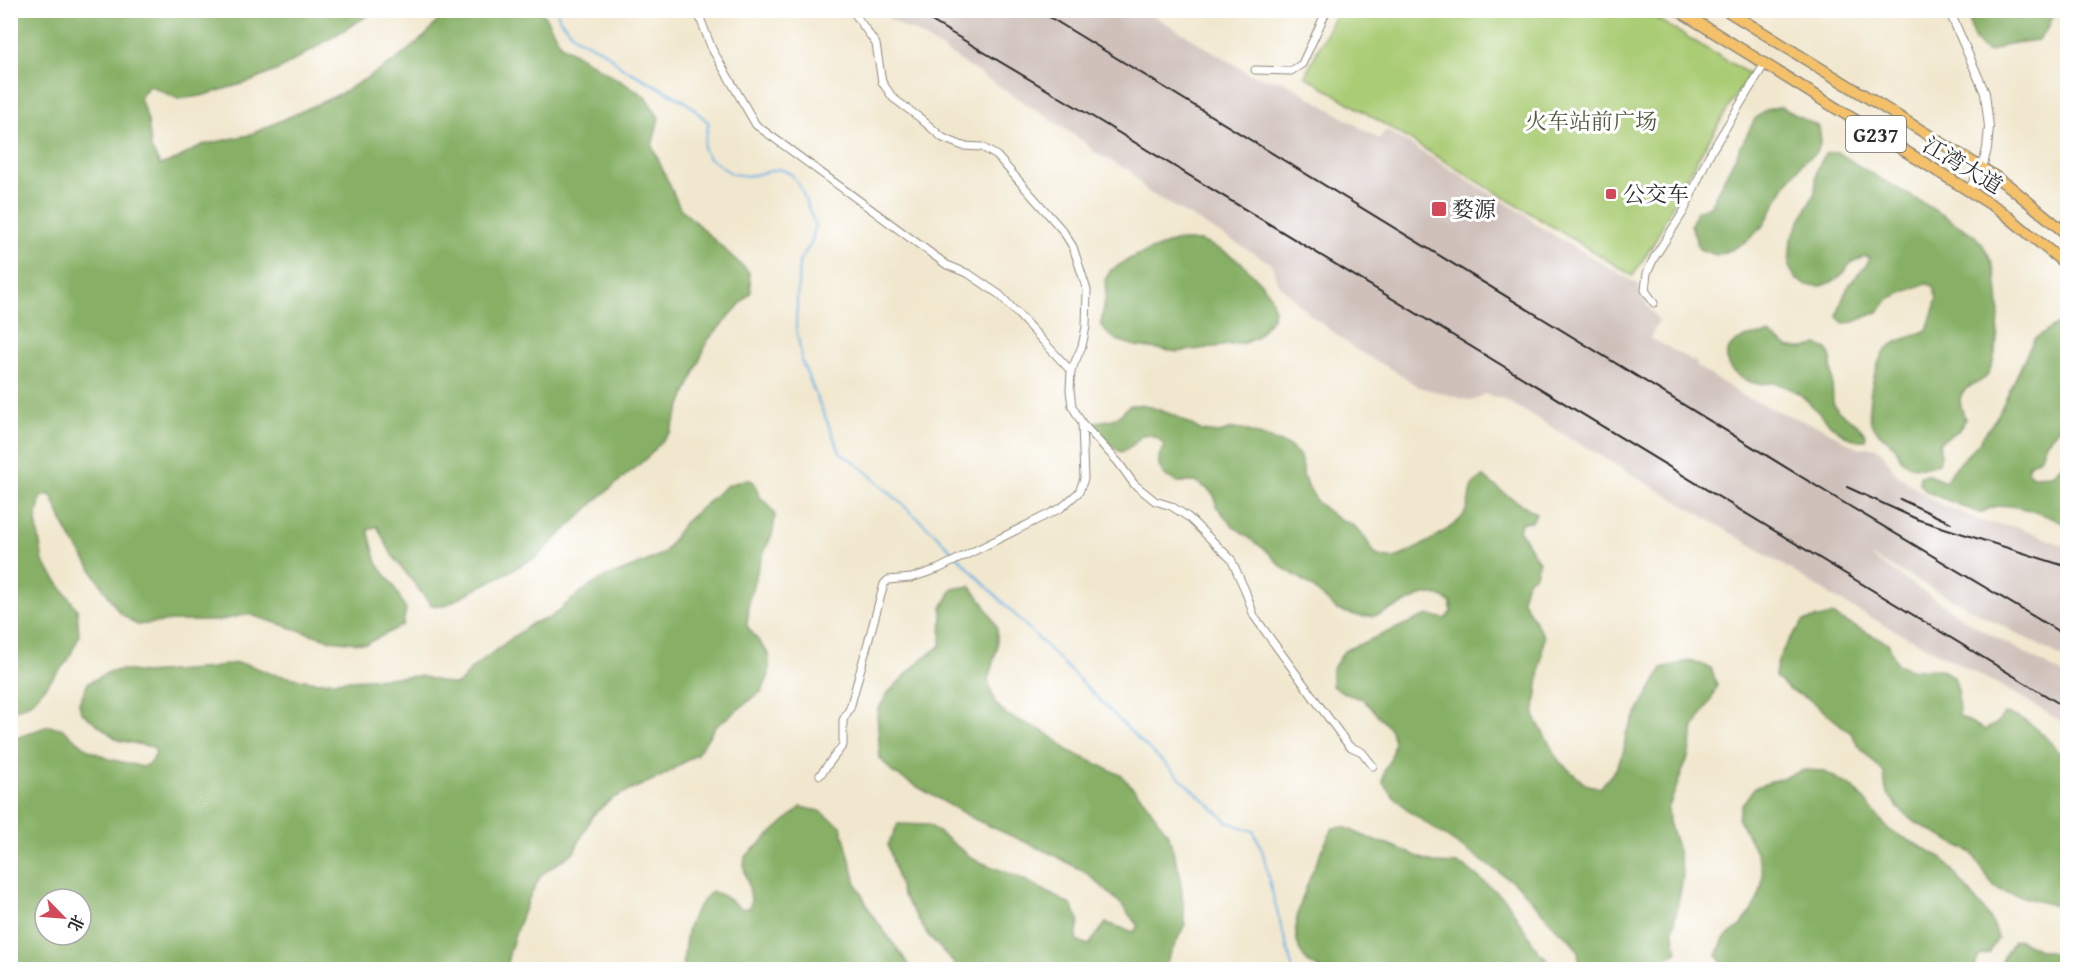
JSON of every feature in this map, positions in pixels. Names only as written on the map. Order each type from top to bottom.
[{"type":"highway","name":"江湾大道","points":[[1678,10],[2000,210],[2067,266]]},
{"type":"highway","name":"江湾大道","points":[[1726,10],[1982,168],[2009,186],[2067,235]]},
{"type":"street","points":[[697,10],[712,48],[756,125],[947,265],[969,274],[1000,295],[1071,371]]},
{"type":"street","points":[[852,10],[876,44],[882,82],[892,98],[943,138],[963,146],[982,147],[997,156],[1049,214],[1073,247],[1087,290],[1087,319],[1082,345],[1071,371],[1072,406],[1082,423],[1118,462],[1134,484],[1155,501],[1180,511],[1231,559],[1254,615],[1260,624],[1348,746],[1362,752],[1373,766]]},
{"type":"street","points":[[1255,70],[1291,71],[1302,64],[1327,10]]},
{"type":"street","points":[[1949,10],[1985,93],[1989,127],[1987,150],[1982,168],[1968,191]]},
{"type":"street","points":[[1654,303],[1645,290],[1648,270],[1684,211],[1708,157],[1764,65]]},
{"type":"street","points":[[820,775],[843,745],[843,720],[850,708],[884,584],[888,580],[911,578],[938,569],[1061,508],[1071,500],[1084,479],[1082,423]]},
{"type":"shaded area","points":[[878,11],[1146,11],[1250,74],[1282,80],[1379,139],[1386,130],[1526,215],[1535,224],[1639,285],[1642,298],[1659,321],[1650,338],[1697,363],[1696,366],[1745,397],[1823,428],[1857,448],[1874,447],[1882,452],[1896,474],[1933,501],[1986,523],[2019,527],[2067,547],[2067,660],[1867,554],[1973,625],[2067,676],[2067,725],[2014,693],[1845,604],[1743,540],[1504,399],[1484,394],[1472,401],[1418,387],[1400,374],[1355,349],[1308,313],[1277,282],[1272,264],[1148,192],[1130,171],[1097,154],[1080,139],[913,30],[906,29]]},
{"type":"green space","points":[[11,10],[375,11],[282,68],[252,81],[201,96],[178,99],[149,85],[140,98],[148,121],[151,148],[160,165],[177,159],[202,145],[249,135],[342,93],[395,61],[426,35],[446,11],[542,11],[561,45],[645,96],[659,118],[652,146],[680,208],[749,272],[751,292],[708,340],[670,432],[648,457],[601,496],[537,557],[444,606],[431,605],[392,555],[377,526],[368,530],[377,563],[393,585],[406,609],[403,625],[366,644],[330,640],[248,614],[218,621],[172,621],[137,625],[119,612],[67,532],[51,495],[41,496],[36,521],[43,562],[77,609],[79,636],[68,660],[32,702],[11,712]]},
{"type":"green space","points":[[1970,10],[2055,11],[2048,28],[2038,40],[2008,44],[1989,52],[1975,40],[1970,24]]},
{"type":"green space","name":"火车站前广场","points":[[1337,11],[1644,11],[1749,74],[1685,179],[1655,241],[1633,276],[1305,76]]},
{"type":"green space","points":[[1781,107],[1819,127],[1821,141],[1817,152],[1804,161],[1786,184],[1764,225],[1748,240],[1716,255],[1699,249],[1691,225],[1697,211],[1710,206],[1755,119],[1766,110]]},
{"type":"green space","points":[[1838,152],[1975,236],[1984,248],[1996,277],[1998,328],[1990,370],[1984,379],[1964,390],[1960,401],[1965,420],[1958,431],[1941,441],[1939,463],[1930,466],[1917,467],[1904,462],[1894,446],[1873,426],[1869,411],[1873,380],[1884,353],[1897,342],[1927,330],[1937,299],[1933,286],[1926,283],[1890,298],[1878,312],[1854,322],[1843,323],[1837,316],[1844,295],[1870,258],[1864,256],[1851,263],[1838,279],[1822,286],[1806,285],[1796,279],[1789,267],[1791,239],[1815,192],[1817,170],[1825,154]]},
{"type":"green space","points":[[1175,241],[1201,241],[1221,250],[1241,262],[1260,282],[1269,293],[1274,307],[1273,317],[1256,338],[1244,343],[1178,352],[1136,346],[1117,340],[1107,333],[1101,324],[1106,295],[1105,280],[1111,270],[1133,257]]},
{"type":"green space","points":[[2067,318],[2067,409],[2059,428],[2046,443],[2041,457],[2029,464],[2028,471],[2032,476],[2052,475],[2067,460],[2067,525],[2043,515],[2013,507],[1997,506],[1979,513],[1927,492],[1919,483],[1920,476],[1926,474],[1945,482],[1958,464],[1977,445],[1998,415],[2034,339]]},
{"type":"green space","points":[[1769,334],[1790,348],[1817,345],[1827,349],[1831,358],[1833,403],[1838,411],[1858,425],[1866,436],[1865,440],[1846,436],[1837,430],[1792,389],[1770,383],[1758,384],[1740,377],[1730,369],[1728,351],[1735,342]]},
{"type":"green space","points":[[1131,405],[1145,405],[1176,416],[1202,431],[1220,433],[1231,429],[1243,429],[1289,446],[1299,455],[1303,477],[1317,502],[1335,517],[1351,524],[1361,532],[1376,555],[1383,557],[1397,557],[1406,553],[1428,542],[1458,521],[1466,510],[1473,485],[1484,477],[1508,496],[1536,513],[1532,522],[1521,523],[1519,530],[1539,562],[1536,574],[1527,581],[1522,599],[1544,637],[1534,716],[1559,761],[1585,784],[1600,788],[1616,769],[1624,750],[1626,733],[1662,669],[1690,660],[1711,668],[1717,686],[1694,727],[1688,757],[1668,809],[1669,822],[1683,877],[1673,929],[1677,952],[1646,969],[1584,969],[1580,966],[1578,951],[1569,938],[1558,930],[1519,886],[1410,812],[1394,797],[1383,783],[1384,771],[1391,757],[1394,742],[1391,730],[1363,699],[1332,686],[1332,670],[1344,651],[1429,615],[1445,619],[1451,612],[1451,603],[1439,595],[1423,595],[1379,615],[1362,617],[1337,610],[1308,583],[1283,568],[1268,552],[1232,525],[1216,506],[1215,497],[1208,489],[1196,482],[1177,482],[1164,475],[1159,466],[1159,457],[1164,445],[1157,438],[1142,435],[1122,452],[1105,440],[1095,422],[1115,418]]},
{"type":"green space","points":[[747,479],[754,482],[759,496],[775,515],[773,532],[760,562],[749,599],[747,626],[769,655],[769,675],[762,691],[715,727],[697,754],[664,775],[613,798],[592,816],[574,852],[541,875],[518,926],[506,969],[11,969],[11,740],[48,726],[61,728],[89,750],[109,759],[143,767],[152,761],[156,753],[153,747],[118,740],[81,712],[79,703],[88,683],[111,671],[145,673],[212,668],[236,663],[249,665],[272,674],[316,682],[420,676],[454,685],[462,681],[471,669],[513,637],[533,623],[550,618],[582,591],[602,579],[664,553],[683,524],[726,486]]},
{"type":"green space","points":[[970,586],[997,627],[997,648],[988,680],[995,703],[1007,715],[1047,733],[1069,751],[1121,775],[1144,800],[1168,834],[1180,874],[1185,924],[1163,969],[959,969],[928,935],[902,894],[888,845],[898,824],[929,825],[975,860],[1023,879],[1071,905],[1079,920],[1076,941],[1089,945],[1106,923],[1134,932],[1138,926],[1121,904],[1088,874],[1056,856],[974,819],[893,773],[880,758],[877,712],[888,693],[925,656],[941,646],[942,608],[952,589]]},
{"type":"green space","points":[[1832,615],[1888,643],[1897,664],[1914,670],[1941,669],[1954,677],[1958,691],[1959,716],[1985,730],[1996,724],[2004,714],[2024,720],[2040,731],[2067,761],[2067,909],[1994,887],[1972,853],[1915,822],[1899,809],[1886,791],[1884,773],[1858,745],[1852,734],[1810,700],[1790,690],[1775,677],[1781,654],[1804,621]]},
{"type":"green space","points":[[1804,770],[1823,771],[1854,788],[1889,830],[1941,857],[1984,910],[1998,938],[1989,953],[1980,955],[1973,969],[1726,969],[1717,956],[1721,945],[1753,909],[1762,883],[1759,859],[1738,818],[1742,805],[1754,788]]},
{"type":"green space","points":[[801,807],[819,811],[841,826],[856,883],[871,913],[912,969],[683,969],[688,927],[703,900],[712,891],[742,909],[750,907],[745,857]]},
{"type":"green space","points":[[1344,827],[1433,863],[1457,864],[1467,868],[1506,900],[1538,951],[1547,958],[1547,969],[1322,970],[1309,963],[1301,952],[1296,929],[1301,903],[1322,849],[1333,828]]},
{"type":"green space","points":[[2019,940],[2039,950],[2067,956],[2067,969],[2001,969],[2003,958],[2013,941]]},
{"type":"waterway","points":[[557,10],[559,18],[575,37],[605,52],[623,68],[686,102],[709,123],[703,148],[708,157],[732,174],[749,176],[780,169],[791,174],[800,186],[815,225],[812,242],[799,262],[796,324],[802,362],[840,452],[862,468],[932,531],[1134,735],[1228,822],[1253,831],[1263,853],[1293,970]]},
{"type":"railway","points":[[913,10],[2068,709]]},
{"type":"railway","points":[[1038,10],[1836,498],[2068,637]]},
{"type":"railway","points":[[1847,487],[1919,520],[2068,567]]},
{"type":"railway","points":[[1900,499],[1951,523]]},
{"type":"place","name":"公交车","points":[[1611,194]]},
{"type":"place","name":"婺源","points":[[1439,209]]}]
